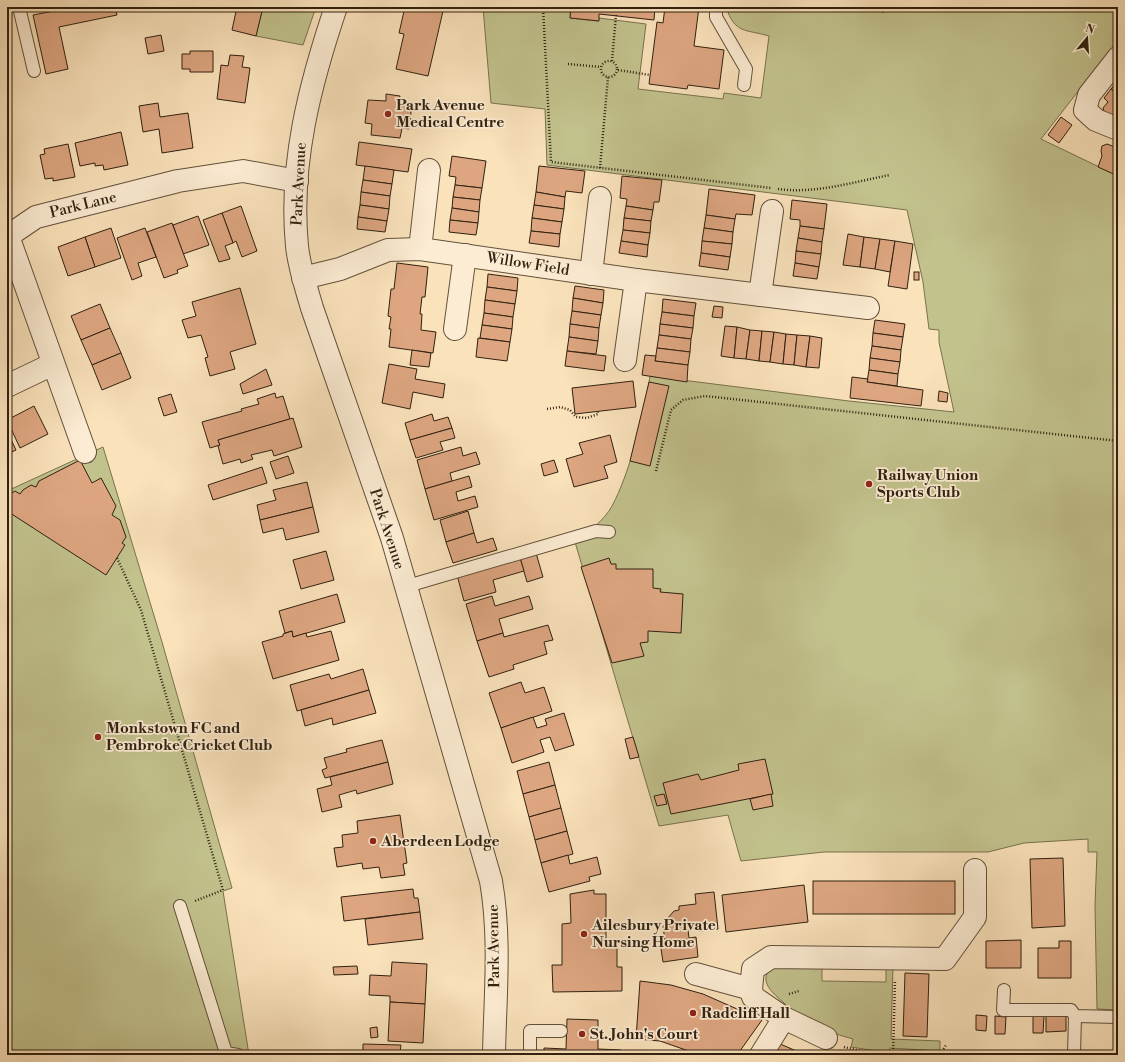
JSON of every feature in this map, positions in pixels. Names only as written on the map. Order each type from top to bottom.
[{"type":"street","name":"Park Avenue","points":[[336,7],[314,77],[302,129],[295,209],[296,239],[303,278],[392,538],[404,587],[491,881],[496,910],[497,934],[494,1055]]},
{"type":"street","points":[[1118,58],[1089,95],[1085,110],[1096,120],[1118,128]]},
{"type":"street","points":[[420,249],[430,170]]},
{"type":"street","name":"Park Lane","points":[[85,452],[8,235],[36,217],[178,181],[243,171],[297,181]]},
{"type":"street","name":"Willow Field","points":[[591,274],[600,198]]},
{"type":"street","points":[[760,295],[772,211]]},
{"type":"street","name":"Willow Field","points":[[303,278],[340,269],[388,250],[420,249],[636,280],[868,308]]},
{"type":"street","name":"Willow Field","points":[[455,329],[465,255]]},
{"type":"street","points":[[625,360],[636,280]]},
{"type":"street","points":[[7,386],[53,364]]},
{"type":"street","points":[[826,1038],[784,1018],[752,997],[751,989],[753,969],[771,958],[945,959],[974,917],[975,870]]},
{"type":"street","points":[[696,974],[751,989]]},
{"type":"street","points":[[761,1055],[784,1018]]},
{"type":"lane","points":[[19,7],[34,71]]},
{"type":"lane","points":[[716,7],[716,17],[746,69],[744,85]]},
{"type":"lane","points":[[404,587],[596,531],[609,532]]},
{"type":"lane","points":[[180,906],[226,1053],[238,1055]]},
{"type":"lane","points":[[1004,990],[1003,1010],[1071,1010],[1075,1016],[1074,1055]]},
{"type":"lane","points":[[1075,1016],[1118,1017]]},
{"type":"lane","points":[[530,1055],[530,1031],[561,1030]]},
{"type":"path","points":[[543,7],[551,162],[798,192],[890,175]]},
{"type":"path","points":[[612,61],[616,15]]},
{"type":"path","points":[[612,61],[617,64],[618,70],[616,75],[608,78],[602,73],[601,67],[604,62],[612,61]]},
{"type":"path","points":[[568,64],[601,67]]},
{"type":"path","points":[[618,70],[650,74]]},
{"type":"path","points":[[600,168],[608,78]]},
{"type":"path","points":[[656,471],[671,410],[684,400],[705,396],[1118,441]]},
{"type":"path","points":[[547,409],[560,407],[570,410],[576,417],[587,418],[598,414],[598,412]]},
{"type":"path","points":[[116,558],[140,610],[223,890],[180,906]]},
{"type":"path","points":[[895,958],[893,1054],[940,1055],[946,1045]]},
{"type":"path","points":[[826,1038],[851,1049],[879,1055]]},
{"type":"green space","points":[[263,7],[316,7],[303,45],[256,36]]},
{"type":"green space","name":"Railway Union Sports Club","points":[[483,7],[571,7],[570,18],[598,21],[599,18],[646,24],[638,89],[723,99],[724,93],[761,98],[769,36],[747,31],[737,26],[729,16],[726,7],[875,7],[883,13],[887,7],[1118,7],[1118,40],[1041,139],[1118,176],[1118,1010],[1097,1009],[1095,906],[1097,852],[1088,852],[1088,839],[1024,843],[988,852],[824,852],[741,861],[728,815],[659,826],[575,542],[605,517],[619,492],[636,443],[650,376],[849,401],[954,412],[939,342],[939,330],[929,329],[923,282],[907,210],[547,165],[545,109],[491,103]]},
{"type":"green space","name":"Monkstown FC and Pembroke Cricket Club","points":[[103,447],[162,642],[232,888],[223,891],[249,1055],[7,1055],[7,491]]},
{"type":"green space","points":[[775,963],[822,965],[822,981],[886,982],[886,966],[893,966],[891,1039],[940,1041],[940,1051],[890,1048],[890,1053],[851,1047],[853,1039],[825,1030],[805,1021],[773,993],[767,984],[766,979],[767,974]]},
{"type":"building","points":[[54,7],[115,7],[117,15],[59,27],[68,69],[46,74],[33,15],[54,11]]},
{"type":"building","points":[[211,7],[231,7],[230,11]]},
{"type":"building","points":[[237,7],[263,7],[256,36],[232,30]]},
{"type":"building","points":[[405,7],[425,7],[443,11],[428,76],[396,69],[404,34],[399,33]]},
{"type":"building","points":[[571,7],[655,7],[654,20],[599,14],[599,21],[570,18]]},
{"type":"building","points":[[665,7],[699,7],[694,46],[724,50],[719,89],[688,85],[687,89],[649,84],[657,22],[663,23]]},
{"type":"building","points":[[161,35],[164,51],[148,54],[145,38]]},
{"type":"building","points":[[190,51],[213,51],[213,72],[190,72],[190,69],[182,69],[182,54],[190,54]]},
{"type":"building","points":[[230,55],[244,56],[242,67],[250,68],[245,103],[217,99],[221,65],[228,66]]},
{"type":"building","points":[[1118,80],[1118,94],[1111,89]]},
{"type":"building","points":[[1111,89],[1118,94],[1118,115],[1116,117],[1105,114],[1103,108],[1108,102],[1104,98]]},
{"type":"building","name":"Park Avenue Medical Centre","points":[[386,94],[400,96],[399,103],[412,104],[409,129],[402,128],[400,138],[371,135],[372,124],[365,123],[368,100],[386,101]]},
{"type":"building","points":[[158,103],[160,117],[188,113],[193,148],[162,153],[159,129],[143,132],[139,106]]},
{"type":"building","points":[[1061,117],[1072,125],[1059,143],[1048,135]]},
{"type":"building","points":[[121,132],[128,165],[104,170],[103,165],[95,166],[95,163],[80,166],[75,143]]},
{"type":"building","points":[[359,142],[412,149],[408,172],[356,165]]},
{"type":"building","points":[[1116,143],[1118,143],[1118,176],[1098,167],[1102,156],[1102,146],[1107,144],[1115,147]]},
{"type":"building","points":[[68,144],[75,177],[53,181],[53,178],[45,179],[40,155],[45,154],[44,149]]},
{"type":"building","points":[[452,156],[486,161],[482,188],[455,185],[456,177],[449,176]]},
{"type":"building","points":[[365,166],[394,170],[392,184],[363,180]]},
{"type":"building","points":[[539,166],[585,171],[582,193],[566,191],[565,197],[536,192]]},
{"type":"building","points":[[622,176],[662,180],[659,202],[654,202],[653,210],[626,206],[627,199],[620,198]]},
{"type":"building","points":[[363,180],[392,184],[390,196],[361,192]]},
{"type":"building","points":[[455,185],[482,188],[480,200],[453,197]]},
{"type":"building","points":[[709,189],[755,195],[752,215],[736,214],[735,219],[706,215]]},
{"type":"building","points":[[361,192],[390,196],[389,209],[360,205]]},
{"type":"building","points":[[536,192],[565,197],[564,209],[534,205]]},
{"type":"building","points":[[453,197],[480,200],[479,212],[452,208]]},
{"type":"building","points":[[792,200],[827,204],[824,229],[800,226],[800,220],[790,219]]},
{"type":"building","points":[[360,205],[389,209],[387,221],[358,217]]},
{"type":"building","points":[[534,205],[564,209],[562,222],[532,218]]},
{"type":"building","points":[[241,206],[257,251],[242,257],[236,241],[233,243],[222,213]]},
{"type":"building","points":[[626,206],[653,210],[651,221],[624,218]]},
{"type":"building","points":[[452,208],[479,212],[478,223],[450,220]]},
{"type":"building","points":[[222,213],[233,243],[225,246],[230,259],[219,262],[203,220]]},
{"type":"building","points":[[706,215],[735,219],[733,232],[704,228]]},
{"type":"building","points":[[198,216],[209,245],[183,254],[173,225]]},
{"type":"building","points":[[358,217],[387,221],[385,232],[357,229]]},
{"type":"building","points":[[532,218],[562,222],[560,234],[531,231]]},
{"type":"building","points":[[624,218],[651,221],[650,233],[623,230]]},
{"type":"building","points":[[450,220],[478,223],[476,235],[449,232]]},
{"type":"building","points":[[172,223],[188,266],[177,270],[178,273],[164,278],[147,232]]},
{"type":"building","points":[[800,226],[824,229],[822,242],[798,238]]},
{"type":"building","points":[[111,228],[121,258],[95,267],[85,237]]},
{"type":"building","points":[[145,228],[156,257],[138,263],[142,276],[132,280],[117,238]]},
{"type":"building","points":[[704,228],[733,232],[732,244],[702,241]]},
{"type":"building","points":[[623,230],[650,233],[648,245],[621,241]]},
{"type":"building","points":[[531,231],[560,234],[559,247],[529,243]]},
{"type":"building","points":[[848,234],[864,237],[860,267],[843,265]]},
{"type":"building","points":[[85,237],[95,267],[68,276],[58,247]]},
{"type":"building","points":[[864,237],[880,239],[875,269],[860,267]]},
{"type":"building","points":[[798,238],[822,242],[821,254],[796,251]]},
{"type":"building","points":[[880,239],[895,241],[890,272],[875,269]]},
{"type":"building","points":[[621,241],[648,245],[647,257],[619,253]]},
{"type":"building","points":[[702,241],[732,244],[730,257],[701,253]]},
{"type":"building","points":[[895,241],[913,244],[907,289],[888,286]]},
{"type":"building","points":[[796,251],[821,254],[819,267],[795,263]]},
{"type":"building","points":[[701,253],[730,257],[728,270],[699,266]]},
{"type":"building","points":[[397,263],[428,267],[425,297],[422,297],[420,314],[422,314],[421,330],[436,332],[433,353],[389,347],[391,317],[388,316],[391,289],[394,289]]},
{"type":"building","points":[[795,263],[819,267],[817,279],[793,276]]},
{"type":"building","points":[[914,272],[919,272],[919,280],[914,280]]},
{"type":"building","points":[[488,274],[518,278],[517,291],[487,287]]},
{"type":"building","points":[[575,286],[604,290],[603,303],[573,298]]},
{"type":"building","points":[[487,287],[517,291],[515,304],[485,300]]},
{"type":"building","points":[[240,288],[256,344],[230,352],[235,369],[210,376],[205,358],[208,357],[201,335],[188,338],[182,320],[196,316],[192,302]]},
{"type":"building","points":[[573,298],[603,303],[601,315],[572,311]]},
{"type":"building","points":[[663,299],[696,303],[694,316],[662,312]]},
{"type":"building","points":[[485,300],[515,304],[513,317],[484,313]]},
{"type":"building","points":[[100,304],[110,328],[81,340],[71,316]]},
{"type":"building","points":[[714,306],[723,307],[722,318],[712,317]]},
{"type":"building","points":[[572,311],[601,315],[599,328],[570,324]]},
{"type":"building","points":[[662,312],[694,316],[693,328],[660,324]]},
{"type":"building","points":[[484,313],[513,317],[512,329],[482,325]]},
{"type":"building","points":[[875,320],[905,324],[903,337],[873,333]]},
{"type":"building","points":[[570,324],[599,328],[598,341],[569,337]]},
{"type":"building","points":[[660,324],[693,328],[691,339],[659,335]]},
{"type":"building","points":[[482,325],[512,329],[510,342],[480,338]]},
{"type":"building","points":[[725,326],[737,327],[734,358],[721,356]]},
{"type":"building","points":[[737,327],[750,330],[746,359],[734,358]]},
{"type":"building","points":[[110,328],[121,353],[92,365],[81,340]]},
{"type":"building","points":[[750,330],[762,331],[759,361],[746,359]]},
{"type":"building","points":[[762,331],[774,332],[770,362],[759,361]]},
{"type":"building","points":[[774,332],[786,334],[783,364],[770,362]]},
{"type":"building","points":[[873,333],[903,337],[901,350],[872,346]]},
{"type":"building","points":[[786,334],[797,335],[794,365],[783,364]]},
{"type":"building","points":[[659,335],[691,339],[690,352],[657,348]]},
{"type":"building","points":[[797,335],[810,336],[806,367],[794,365]]},
{"type":"building","points":[[810,336],[822,338],[819,368],[806,367]]},
{"type":"building","points":[[569,337],[598,341],[596,354],[567,351]]},
{"type":"building","points":[[478,338],[510,342],[507,361],[476,357]]},
{"type":"building","points":[[872,346],[901,350],[900,362],[870,358]]},
{"type":"building","points":[[657,348],[690,352],[688,365],[655,361]]},
{"type":"building","points":[[412,350],[431,353],[429,367],[410,365]]},
{"type":"building","points":[[567,351],[606,356],[604,371],[565,366]]},
{"type":"building","points":[[121,353],[131,378],[102,390],[92,365]]},
{"type":"building","points":[[645,355],[656,356],[655,361],[688,365],[687,382],[642,375]]},
{"type":"building","points":[[870,358],[900,362],[898,374],[869,370]]},
{"type":"building","points":[[389,364],[417,369],[415,379],[445,384],[443,398],[413,392],[410,409],[382,403]]},
{"type":"building","points":[[266,369],[272,385],[243,394],[240,384]]},
{"type":"building","points":[[869,370],[898,374],[897,386],[867,382]]},
{"type":"building","points":[[852,377],[868,379],[867,382],[923,390],[921,406],[850,398]]},
{"type":"building","points":[[633,381],[636,407],[575,414],[572,388]]},
{"type":"building","points":[[649,382],[669,386],[650,466],[630,461]]},
{"type":"building","points":[[939,391],[948,393],[947,402],[938,401]]},
{"type":"building","points":[[275,393],[276,398],[283,396],[290,419],[218,440],[220,445],[210,448],[202,422],[242,411],[241,409],[259,404],[257,399]]},
{"type":"building","points":[[171,394],[177,412],[164,416],[158,398]]},
{"type":"building","points":[[34,406],[48,434],[20,448],[7,420]]},
{"type":"building","points":[[432,414],[434,421],[448,417],[452,428],[410,440],[405,423]]},
{"type":"building","points":[[293,418],[302,447],[274,456],[272,450],[251,455],[253,459],[241,463],[240,459],[223,464],[218,446],[220,445],[218,440]]},
{"type":"building","points":[[452,428],[455,438],[440,442],[443,450],[416,458],[410,440]]},
{"type":"building","points":[[7,431],[16,450],[7,454]]},
{"type":"building","points":[[610,435],[617,462],[604,466],[608,478],[574,487],[566,459],[583,454],[579,443]]},
{"type":"building","points":[[461,447],[463,456],[476,452],[480,464],[450,473],[452,481],[425,489],[417,460]]},
{"type":"building","points":[[288,456],[294,473],[276,479],[270,462]]},
{"type":"building","points":[[80,460],[92,483],[101,478],[116,506],[112,515],[120,520],[126,537],[122,543],[125,545],[106,575],[7,511],[7,496],[15,491],[20,494],[31,485],[36,487],[39,481]]},
{"type":"building","points":[[554,460],[558,472],[544,476],[541,464]]},
{"type":"building","points":[[262,467],[267,483],[213,500],[208,485]]},
{"type":"building","points":[[469,476],[472,487],[456,492],[458,501],[475,496],[478,507],[434,520],[425,489]]},
{"type":"building","points":[[307,482],[313,507],[260,520],[257,505],[276,500],[273,490]]},
{"type":"building","points":[[313,507],[319,532],[286,540],[283,528],[263,533],[260,520]]},
{"type":"building","points":[[468,511],[474,533],[446,542],[440,520]]},
{"type":"building","points":[[474,533],[477,543],[493,538],[497,550],[453,563],[446,542]]},
{"type":"building","points":[[326,551],[334,580],[301,589],[293,560]]},
{"type":"building","points":[[536,553],[543,577],[527,582],[520,558]]},
{"type":"building","points":[[520,558],[524,571],[493,580],[496,592],[464,601],[457,575]]},
{"type":"building","points":[[609,558],[611,564],[616,564],[616,569],[653,569],[653,588],[661,589],[660,592],[683,594],[681,633],[648,631],[648,642],[640,643],[644,656],[612,663],[581,567]]},
{"type":"building","points":[[337,594],[345,622],[293,637],[292,631],[285,633],[279,611]]},
{"type":"building","points":[[492,596],[495,606],[529,596],[533,609],[499,619],[503,633],[477,641],[466,604]]},
{"type":"building","points":[[548,625],[553,640],[544,642],[547,654],[513,665],[514,669],[489,677],[477,641],[503,633],[504,637]]},
{"type":"building","points":[[292,631],[293,637],[306,633],[307,637],[331,631],[339,660],[273,679],[262,642],[283,636],[283,634]]},
{"type":"building","points":[[363,669],[369,690],[297,711],[290,685],[329,674],[331,679]]},
{"type":"building","points":[[521,682],[525,693],[544,687],[552,711],[501,728],[489,693]]},
{"type":"building","points":[[369,690],[376,713],[333,725],[332,718],[305,726],[301,710]]},
{"type":"building","points":[[564,713],[574,745],[555,751],[550,737],[540,740],[544,752],[512,763],[501,728],[533,717],[537,728],[547,725],[545,719]]},
{"type":"building","points":[[633,737],[639,757],[630,759],[625,739]]},
{"type":"building","points":[[382,740],[388,762],[325,778],[322,770],[327,768],[324,758],[347,752],[346,749]]},
{"type":"building","points":[[765,759],[773,794],[671,814],[663,783],[698,774],[701,780],[739,770],[738,764]]},
{"type":"building","points":[[388,762],[393,784],[357,794],[356,790],[339,795],[342,807],[322,812],[317,789],[332,785],[330,777]]},
{"type":"building","points":[[549,762],[555,785],[523,794],[517,771]]},
{"type":"building","points":[[555,785],[561,808],[529,817],[523,794]]},
{"type":"building","points":[[664,794],[667,804],[657,806],[654,796]]},
{"type":"building","points":[[771,794],[773,806],[753,810],[750,799]]},
{"type":"building","points":[[561,808],[567,831],[535,840],[529,817]]},
{"type":"building","name":"Aberdeen Lodge","points":[[400,815],[407,863],[403,864],[405,875],[381,878],[379,867],[363,869],[362,863],[337,867],[334,848],[343,847],[342,835],[358,833],[357,821]]},
{"type":"building","points":[[567,831],[573,854],[541,863],[535,840]]},
{"type":"building","points":[[568,855],[570,864],[597,857],[601,874],[589,877],[590,881],[549,892],[541,863]]},
{"type":"building","points":[[1063,858],[1065,926],[1032,928],[1030,859]]},
{"type":"building","points":[[813,881],[955,881],[955,914],[813,914]]},
{"type":"building","points":[[804,885],[808,922],[726,932],[722,895]]},
{"type":"building","points":[[413,889],[414,898],[418,898],[420,912],[344,921],[341,897]]},
{"type":"building","name":"Ailesbury Private Nursing Home","points":[[594,890],[594,894],[606,894],[606,945],[617,944],[617,967],[622,967],[622,991],[553,992],[552,965],[562,965],[562,924],[571,923],[570,894]]},
{"type":"building","points":[[714,892],[718,929],[699,931],[698,927],[688,930],[689,938],[696,937],[698,957],[663,962],[660,942],[665,941],[663,926],[666,925],[667,919],[674,911],[679,910],[679,906],[696,904],[695,894]]},
{"type":"building","points":[[420,912],[423,939],[368,945],[365,919]]},
{"type":"building","points":[[1021,940],[1021,968],[986,968],[986,941]]},
{"type":"building","points":[[1059,941],[1071,941],[1071,978],[1038,978],[1038,948],[1059,948]]},
{"type":"building","points":[[392,962],[427,964],[425,1004],[390,1002],[390,996],[369,995],[370,975],[391,976]]},
{"type":"building","points":[[357,966],[358,974],[334,975],[333,967]]},
{"type":"building","points":[[905,973],[929,974],[927,1037],[903,1036]]},
{"type":"building","name":"Radcliff Hall","points":[[640,981],[671,985],[703,994],[762,1020],[737,1055],[700,1055],[660,1041],[636,1039]]},
{"type":"building","points":[[390,1002],[425,1004],[423,1043],[388,1041]]},
{"type":"building","points":[[976,1015],[987,1016],[986,1031],[976,1030]]},
{"type":"building","points":[[995,1016],[1006,1017],[1005,1034],[995,1034]]},
{"type":"building","points":[[1033,1016],[1044,1016],[1043,1033],[1033,1033]]},
{"type":"building","points":[[1046,1016],[1066,1016],[1066,1031],[1046,1032]]},
{"type":"building","name":"St. John's Court","points":[[567,1019],[598,1020],[598,1049],[621,1050],[621,1055],[544,1055],[544,1048],[566,1049]]},
{"type":"building","points":[[377,1027],[378,1037],[371,1038],[370,1028]]},
{"type":"building","name":"Radcliff Hall","points":[[778,1043],[794,1050],[808,1055],[770,1055]]},
{"type":"building","points":[[363,1044],[401,1045],[400,1052],[363,1051]]},
{"type":"place","name":"Park Avenue Medical Centre","points":[[388,114]]},
{"type":"place","name":"Railway Union Sports Club","points":[[869,484]]},
{"type":"place","name":"Monkstown FC and Pembroke Cricket Club","points":[[98,737]]},
{"type":"place","name":"Aberdeen Lodge","points":[[373,841]]},
{"type":"place","name":"Ailesbury Private Nursing Home","points":[[584,934]]},
{"type":"place","name":"Radcliff Hall","points":[[693,1013]]},
{"type":"place","name":"St. John's Court","points":[[582,1034]]}]
